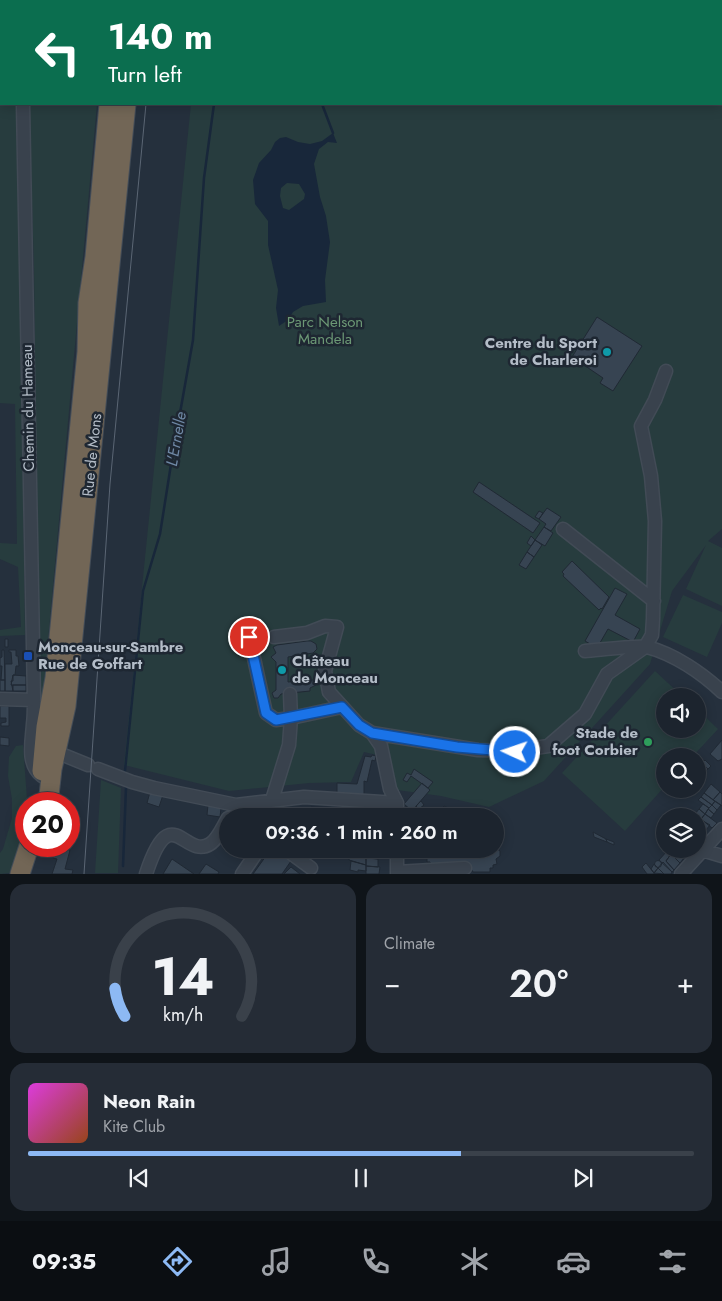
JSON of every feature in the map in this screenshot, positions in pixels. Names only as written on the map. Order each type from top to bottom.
[{"type":"highway","name":"Rue de Mons","points":[[49,792],[51,748],[39,717],[58,648],[87,352],[88,303],[95,257],[109,105]]},
{"type":"highway","name":"Rue de Mons","points":[[40,792],[42,776],[66,706],[126,105]]},
{"type":"highway","points":[[20,874],[25,857]]},
{"type":"highway","points":[[34,874],[38,857]]},
{"type":"street","name":"Chemin du Hameau","points":[[23,105],[34,700],[39,717],[31,733],[32,764],[36,772],[42,776]]},
{"type":"street","points":[[372,733],[478,750],[515,752],[548,746],[585,714],[607,674],[645,647],[652,635],[655,521],[651,476],[641,426],[655,400],[666,371]]},
{"type":"street","points":[[563,529],[654,601]]},
{"type":"street","points":[[274,637],[307,633],[325,626],[337,627],[324,671],[329,692],[359,725],[372,733],[382,746],[390,789],[397,803],[397,808]]},
{"type":"street","points":[[248,631],[266,713],[276,720],[342,707]]},
{"type":"street","points":[[585,651],[645,647],[672,657],[707,678],[722,692]]},
{"type":"street","points":[[271,808],[288,745],[291,718],[290,694]]},
{"type":"street","points":[[0,699],[34,700]]},
{"type":"street","points":[[51,748],[132,782],[236,805],[304,797],[397,803]]},
{"type":"street","points":[[706,846],[722,829]]},
{"type":"street","points":[[146,874],[153,852],[162,838],[168,835],[176,836],[203,846],[210,844],[219,833]]},
{"type":"street","points":[[706,851],[722,856]]},
{"type":"street","points":[[242,874],[253,858]]},
{"type":"street","points":[[297,858],[311,868]]},
{"type":"street","points":[[397,858],[397,873],[465,868]]},
{"type":"street","points":[[681,874],[695,858]]},
{"type":"green space","points":[[0,105],[18,105],[25,635],[0,636],[0,630],[21,627],[18,567],[0,559],[0,543],[17,544],[15,404],[0,403]]},
{"type":"green space","points":[[29,105],[97,105],[42,706],[39,706],[34,268]]},
{"type":"green space","name":"Parc Nelson Mandela","points":[[191,105],[722,105],[722,529],[708,541],[722,548],[722,606],[686,589],[706,545],[672,591],[650,664],[544,781],[489,807],[441,796],[390,789],[377,755],[364,752],[351,782],[309,783],[229,791],[124,765]]},
{"type":"green space","points":[[683,595],[722,612],[722,623],[707,657],[663,637]]},
{"type":"green space","name":"Stade de foot Corbier","points":[[655,671],[673,688],[656,688],[656,738],[706,738],[706,718],[718,729],[700,748],[656,748],[656,796],[625,831],[562,773]]},
{"type":"green space","points":[[23,745],[26,792],[15,792],[15,857],[17,857],[9,873],[0,874],[0,853],[3,849],[12,818],[12,799],[8,776],[9,757],[16,746]]},
{"type":"green space","points":[[101,780],[121,788],[118,873],[95,873]]},
{"type":"water","points":[[333,133],[337,143],[328,142],[319,149],[314,164],[330,242],[325,280],[326,302],[303,306],[293,312],[288,320],[279,326],[276,308],[278,290],[268,245],[268,221],[255,204],[253,180],[259,163],[280,138],[286,137],[310,144],[322,141]],"holes":[[[287,183],[299,184],[305,194],[304,199],[289,210],[283,208],[280,196],[281,188]]]},
{"type":"building","name":"Centre du Sport de Charleroi","points":[[597,317],[642,346],[613,391],[600,383],[603,378],[572,357]]},
{"type":"building","points":[[479,482],[540,523],[533,533],[473,492]]},
{"type":"building","points":[[547,508],[561,517],[551,531],[544,527],[546,524],[539,519]]},
{"type":"building","points":[[539,511],[543,513],[539,519],[535,517]]},
{"type":"building","points":[[544,527],[553,533],[545,546],[535,540]]},
{"type":"building","points":[[531,536],[535,540],[531,546],[527,543]]},
{"type":"building","points":[[535,540],[542,545],[534,557],[527,552]]},
{"type":"building","points":[[527,552],[534,557],[526,569],[519,565]]},
{"type":"building","points":[[572,561],[609,597],[602,609],[599,610],[563,576],[562,572]]},
{"type":"building","points":[[615,588],[627,594],[615,615],[640,629],[633,642],[608,629],[597,648],[585,641]]},
{"type":"building","points":[[5,639],[8,639],[8,647],[5,647]]},
{"type":"building","name":"Château de Monceau","points":[[307,641],[316,644],[317,649],[313,653],[288,657],[288,682],[313,680],[316,685],[310,688],[310,691],[281,694],[278,698],[274,698],[272,693],[276,690],[276,662],[271,657],[276,653],[273,647]]},
{"type":"building","points":[[2,650],[4,650],[5,680],[1,680],[2,666],[0,666],[0,658],[2,657]]},
{"type":"building","points":[[9,650],[16,650],[19,666],[16,666],[13,681],[11,681],[13,691],[5,691],[5,664],[12,664],[11,652]]},
{"type":"building","points":[[13,675],[26,676],[26,685],[11,685]]},
{"type":"building","points":[[0,680],[5,680],[5,691],[0,691]]},
{"type":"building","points":[[13,685],[26,685],[26,691],[13,691]]},
{"type":"building","points":[[0,706],[9,706],[9,726],[1,726],[1,723],[6,722],[6,718],[0,718]]},
{"type":"building","points":[[0,737],[9,738],[9,746],[0,745]]},
{"type":"building","points":[[722,740],[722,759],[718,761],[710,754]]},
{"type":"building","points":[[365,756],[376,756],[375,761],[372,760],[367,782],[364,781],[364,795],[337,795],[337,783],[357,784]]},
{"type":"building","points":[[706,761],[711,766],[708,769],[706,767]]},
{"type":"building","points":[[414,769],[433,782],[428,788],[411,776],[407,782],[403,780],[407,773],[411,775]]},
{"type":"building","points":[[422,783],[430,790],[415,808],[409,808],[404,804]]},
{"type":"building","points":[[711,784],[720,792],[713,800],[706,795],[706,790]]},
{"type":"building","points":[[150,792],[163,795],[159,807],[147,803]]},
{"type":"building","points":[[720,792],[722,794],[722,806],[713,800]]},
{"type":"building","points":[[706,794],[715,801],[712,805],[702,798],[706,798]]},
{"type":"building","points":[[702,798],[712,805],[709,808],[698,800]]},
{"type":"building","points":[[421,801],[424,805],[420,808],[416,806]]},
{"type":"building","points":[[715,801],[721,805],[717,810],[712,805]]},
{"type":"building","points":[[703,804],[709,808],[706,812],[706,808],[700,808]]},
{"type":"building","points":[[208,805],[221,808],[219,808],[219,817],[207,815]]},
{"type":"building","points":[[712,805],[717,810],[714,814],[708,809]]},
{"type":"building","points":[[311,807],[352,808],[311,808]]},
{"type":"building","points":[[708,809],[714,814],[711,818],[706,815]]},
{"type":"building","points":[[706,815],[717,823],[712,828],[706,823]]},
{"type":"building","points":[[593,832],[606,839],[607,842],[594,837]]},
{"type":"building","points":[[606,839],[614,842],[614,845],[607,842]]},
{"type":"building","points":[[68,857],[65,869],[73,870],[72,874],[52,874],[57,859],[53,858]]},
{"type":"building","points":[[265,858],[287,858],[291,861],[282,874],[253,874]]},
{"type":"building","points":[[349,858],[366,858],[366,865],[349,860]]},
{"type":"building","points":[[366,858],[378,859],[378,867],[366,866]]},
{"type":"building","points":[[427,858],[497,858],[497,864],[490,868],[490,872],[473,872],[471,869],[431,866],[430,862],[427,862]]},
{"type":"building","points":[[661,858],[668,858],[666,861],[674,870],[672,872],[659,860]]},
{"type":"building","points":[[668,858],[675,858],[680,863],[674,870],[666,861]]},
{"type":"building","points":[[675,858],[684,858],[680,863]]},
{"type":"building","points":[[172,859],[194,874],[163,874]]},
{"type":"building","points":[[351,861],[366,865],[366,871],[350,870]]},
{"type":"building","points":[[658,861],[661,864],[658,867],[655,864]]},
{"type":"building","points":[[663,862],[672,872],[671,874],[664,874],[658,868]]},
{"type":"building","points":[[646,863],[654,874],[647,874],[642,867]]},
{"type":"building","points":[[206,864],[219,872],[218,874],[199,874]]},
{"type":"building","points":[[654,864],[658,868],[654,873],[651,869]]},
{"type":"building","points":[[366,866],[380,867],[379,874],[366,874]]},
{"type":"building","points":[[291,867],[300,874],[284,874]]},
{"type":"building","points":[[658,868],[664,874],[654,873]]},
{"type":"waterway","name":"L'Ernelle","points":[[125,771],[143,591],[160,534],[193,340],[204,178],[214,105]]},
{"type":"waterway","points":[[322,105],[333,133]]},
{"type":"waterway","name":"L'Ernelle","points":[[123,866],[126,787]]},
{"type":"tram line","points":[[84,874],[110,484],[146,105]]},
{"type":"place","name":"Centre du Sport de Charleroi","points":[[607,352]]},
{"type":"place","name":"Monceau-sur-Sambre Rue de Goffart","points":[[28,656]]},
{"type":"place","name":"Château de Monceau","points":[[282,670]]},
{"type":"place","name":"Stade de foot Corbier","points":[[648,742]]},
{"type":"route","points":[[249,637],[266,713],[276,720],[342,707],[359,725],[372,733],[478,750],[515,752]]}]
